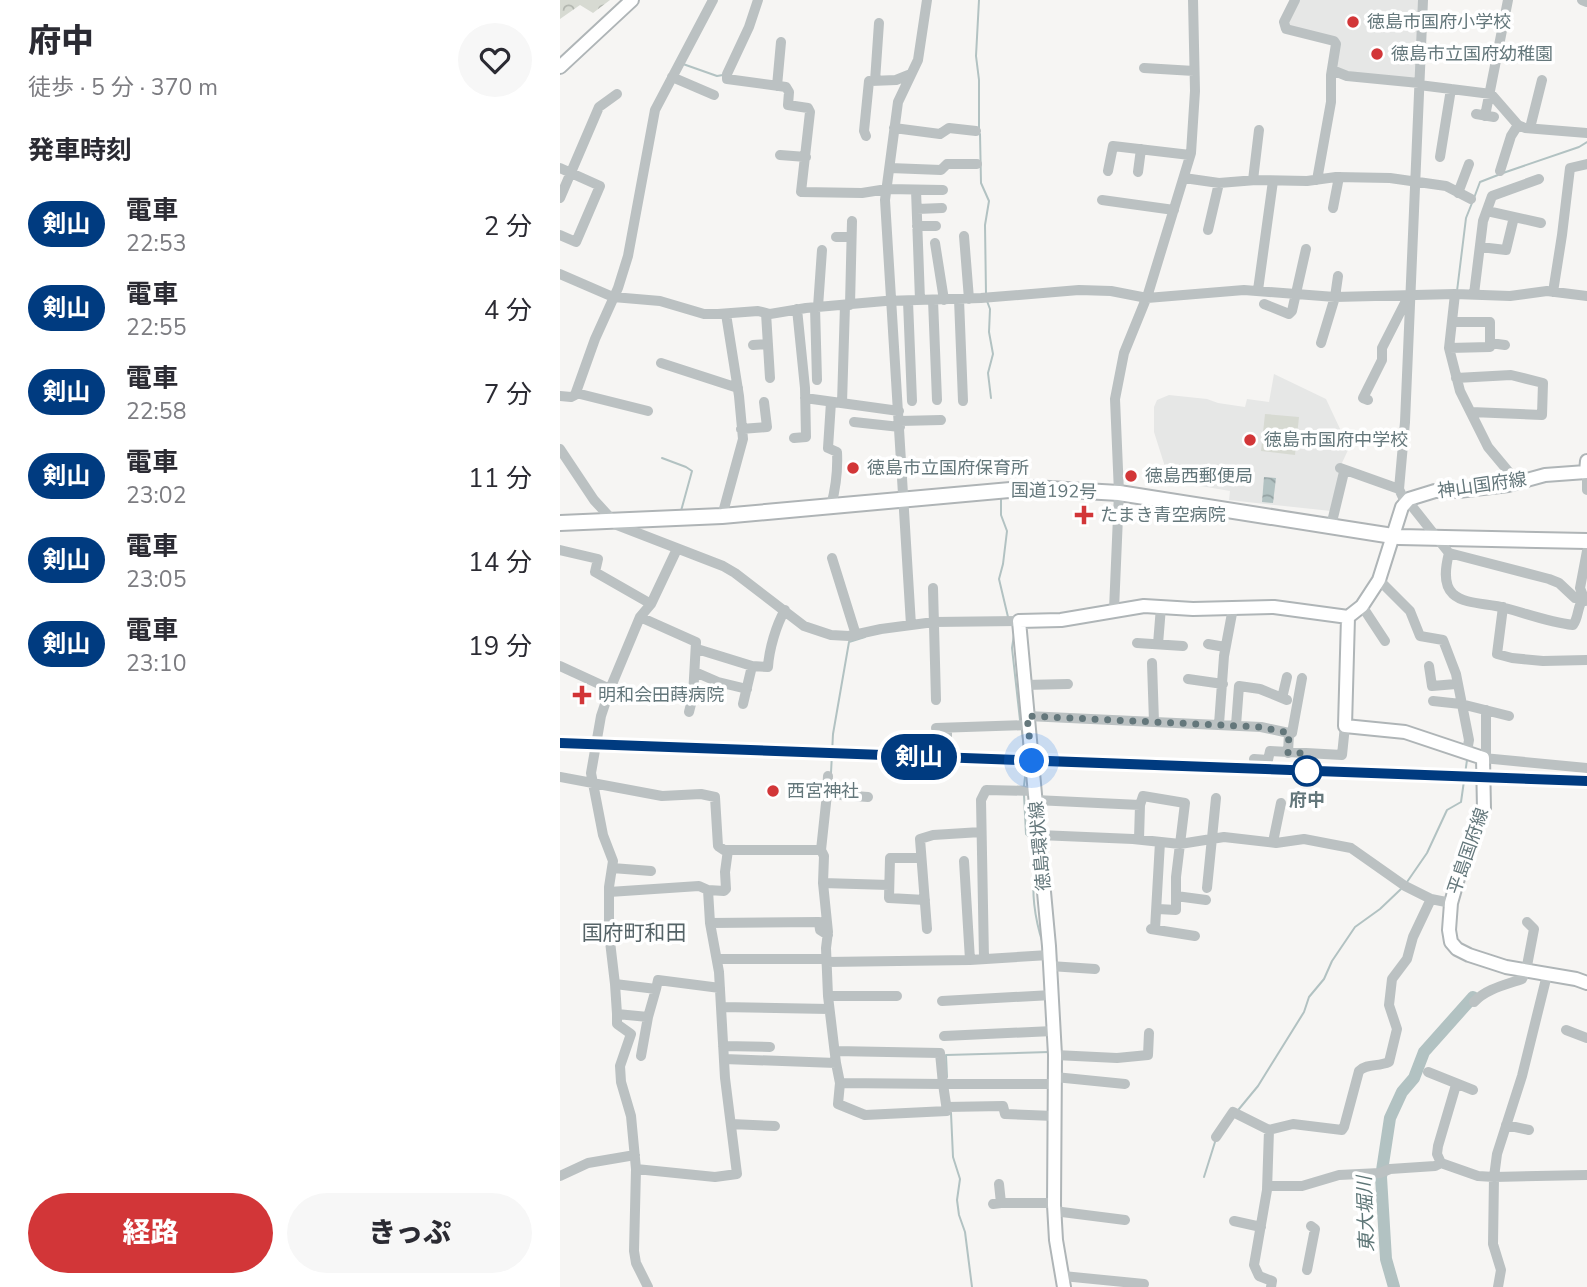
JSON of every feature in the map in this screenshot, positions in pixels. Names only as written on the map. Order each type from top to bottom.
[{"type":"highway","name":"国道192号","points":[[560,523],[722,516],[1032,488],[1119,494],[1391,536],[1587,541]]},
{"type":"main road","points":[[560,68],[632,0]]},
{"type":"main road","points":[[1587,461],[1587,473]]},
{"type":"main road","name":"神山国府線","points":[[1406,501],[1435,491],[1458,491],[1518,483],[1545,475],[1587,473]]},
{"type":"main road","points":[[1019,621],[1061,620],[1130,607],[1274,607],[1348,617],[1363,606],[1379,580],[1391,536],[1406,501]]},
{"type":"main road","points":[[1348,617],[1345,726],[1405,732],[1483,758]]},
{"type":"main road","name":"徳島環状線","points":[[1019,621],[1029,793],[1038,835],[1049,1031],[1055,1055],[1054,1207],[1063,1282]]},
{"type":"main road","name":"平島国府線","points":[[1483,758],[1484,809],[1466,850],[1451,903],[1449,936],[1457,949],[1481,959],[1587,983]]},
{"type":"street","points":[[560,396],[571,397],[576,393],[595,339],[618,288],[634,233],[651,120],[713,0]]},
{"type":"street","points":[[758,0],[727,79],[786,87],[789,92],[788,105],[808,108],[810,112],[801,192],[943,190]]},
{"type":"street","points":[[911,625],[905,558],[900,420],[885,221],[898,102],[918,60],[927,0]]},
{"type":"street","points":[[1114,610],[1119,494],[1115,412],[1117,384],[1124,353],[1147,298],[1190,155],[1194,132],[1193,0]]},
{"type":"street","points":[[1295,0],[1284,22],[1286,29],[1334,41],[1336,44],[1331,102],[1317,180]]},
{"type":"street","points":[[1423,0],[1405,422],[1399,489],[1449,553],[1549,579],[1559,583],[1575,598],[1585,601]]},
{"type":"street","points":[[1485,116],[1508,0]]},
{"type":"street","points":[[866,136],[864,131],[869,81],[879,23]]},
{"type":"street","points":[[777,86],[781,42]]},
{"type":"street","points":[[1144,68],[1194,71]]},
{"type":"street","points":[[1332,70],[1347,76],[1491,94],[1518,125],[1587,133]]},
{"type":"street","points":[[869,81],[896,80],[911,74]]},
{"type":"street","points":[[672,76],[714,95]]},
{"type":"street","points":[[1530,128],[1542,80]]},
{"type":"street","points":[[1440,157],[1451,89]]},
{"type":"street","points":[[560,198],[599,107],[617,94]]},
{"type":"street","points":[[1500,171],[1511,136],[1518,125]]},
{"type":"street","points":[[894,128],[940,134],[948,128],[976,131]]},
{"type":"street","points":[[1253,180],[1259,130]]},
{"type":"street","points":[[1108,171],[1113,146],[1190,155]]},
{"type":"street","points":[[1138,172],[1142,149]]},
{"type":"street","points":[[780,155],[806,157]]},
{"type":"street","points":[[890,169],[941,170],[947,164],[977,164]]},
{"type":"street","points":[[1458,193],[1469,164]]},
{"type":"street","points":[[1553,292],[1570,168],[1587,164]]},
{"type":"street","points":[[560,169],[600,186],[576,242],[560,235]]},
{"type":"street","points":[[1184,178],[1219,183],[1362,176],[1446,186],[1471,199]]},
{"type":"street","points":[[1333,208],[1339,177]]},
{"type":"street","points":[[1474,294],[1480,247],[1492,196],[1539,179]]},
{"type":"street","points":[[1258,290],[1273,181]]},
{"type":"street","points":[[1208,230],[1206,215],[1219,183]]},
{"type":"street","points":[[916,190],[920,300]]},
{"type":"street","points":[[1108,198],[1174,210]]},
{"type":"street","points":[[917,209],[942,208]]},
{"type":"street","points":[[1487,211],[1541,223]]},
{"type":"street","points":[[1480,247],[1506,250],[1514,217]]},
{"type":"street","points":[[842,403],[852,221]]},
{"type":"street","points":[[917,226],[936,226]]},
{"type":"street","points":[[963,401],[964,236]]},
{"type":"street","points":[[836,237],[852,237]]},
{"type":"street","points":[[935,243],[939,300],[937,400]]},
{"type":"street","points":[[1264,304],[1289,314],[1306,249]]},
{"type":"street","points":[[817,380],[816,307],[822,250]]},
{"type":"street","points":[[560,274],[613,297],[660,301],[704,314],[758,311],[766,313],[816,307],[1079,290],[1111,291],[1147,298],[1227,290],[1335,297],[1455,294],[1510,296],[1534,291],[1587,296]]},
{"type":"street","points":[[1321,343],[1335,297],[1338,276]]},
{"type":"street","points":[[1455,294],[1449,348],[1456,378],[1488,447],[1518,483]]},
{"type":"street","points":[[1368,400],[1363,398],[1381,360],[1382,348],[1409,295]]},
{"type":"street","points":[[908,301],[912,401]]},
{"type":"street","points":[[794,438],[806,437],[797,309]]},
{"type":"street","points":[[766,313],[767,376]]},
{"type":"street","points":[[722,516],[742,448],[737,388],[726,314]]},
{"type":"street","points":[[1449,348],[1490,347],[1490,322],[1452,322]]},
{"type":"street","points":[[1490,343],[1505,345]]},
{"type":"street","points":[[753,345],[768,344]]},
{"type":"street","points":[[668,362],[737,388]]},
{"type":"street","points":[[1456,378],[1511,375],[1543,383],[1542,415],[1471,412]]},
{"type":"street","points":[[576,393],[648,411]]},
{"type":"street","points":[[805,398],[842,403],[900,420]]},
{"type":"street","points":[[741,429],[767,427],[764,402]]},
{"type":"street","points":[[831,402],[828,448],[837,452],[838,463],[831,506]]},
{"type":"street","points":[[854,422],[941,420]]},
{"type":"street","points":[[560,449],[612,521],[624,529],[729,569],[804,626],[816,631],[842,636],[934,622],[1019,621]]},
{"type":"street","points":[[1331,526],[1342,470],[1399,489]]},
{"type":"street","points":[[1587,473],[1587,490]]},
{"type":"street","points":[[648,1287],[636,1263],[634,1251],[635,1155],[631,1116],[621,1074],[624,1049],[631,1034],[617,1024],[609,892],[613,861],[603,835],[591,773],[610,689],[640,617],[651,604],[677,549]]},
{"type":"street","points":[[560,550],[598,559],[594,572],[651,604]]},
{"type":"street","points":[[1585,601],[1580,587],[1587,551]]},
{"type":"street","points":[[1449,553],[1447,587],[1461,599],[1573,625],[1578,606],[1585,601]]},
{"type":"street","points":[[832,558],[856,635]]},
{"type":"street","points":[[1379,580],[1410,611],[1420,636],[1443,640],[1456,674],[1469,740],[1466,751]]},
{"type":"street","points":[[933,588],[936,700]]},
{"type":"street","points":[[1363,606],[1385,641]]},
{"type":"street","points":[[1158,644],[1161,607]]},
{"type":"street","points":[[1503,607],[1497,654],[1543,661],[1587,660]]},
{"type":"street","points":[[1219,724],[1226,647],[1233,608]]},
{"type":"street","points":[[697,649],[752,666],[768,667],[768,655],[777,622],[785,610]]},
{"type":"street","points":[[640,617],[696,642],[693,696],[689,712]]},
{"type":"street","points":[[1137,643],[1183,646]]},
{"type":"street","points":[[1208,644],[1226,647]]},
{"type":"street","points":[[1152,663],[1154,722]]},
{"type":"street","points":[[560,666],[610,689]]},
{"type":"street","points":[[743,704],[752,666]]},
{"type":"street","points":[[1429,666],[1432,686],[1456,684]]},
{"type":"street","points":[[695,672],[718,682],[747,689]]},
{"type":"street","points":[[1292,733],[1302,678]]},
{"type":"street","points":[[1188,679],[1223,684]]},
{"type":"street","points":[[1236,725],[1239,686],[1260,689],[1285,699],[1285,680]]},
{"type":"street","points":[[1024,685],[1068,684]]},
{"type":"street","points":[[1433,701],[1461,704],[1509,716]]},
{"type":"street","points":[[1486,710],[1486,752],[1483,758],[1587,768]]},
{"type":"street","points":[[947,745],[942,728],[971,732],[1024,723],[1154,722],[1236,725],[1289,733],[1288,753]]},
{"type":"street","points":[[1254,759],[1268,760],[1270,751],[1342,755],[1345,726]]},
{"type":"street","points":[[828,776],[830,794],[822,852],[828,935],[826,960],[829,1009],[836,1063],[840,1083],[838,1104],[865,1115],[947,1111],[946,1084],[940,1053],[835,1051]]},
{"type":"street","points":[[560,777],[662,796],[701,794],[715,797],[718,846],[728,850],[822,852]]},
{"type":"street","points":[[985,959],[981,800],[986,790],[1140,805]]},
{"type":"street","points":[[830,794],[867,797]]},
{"type":"street","points":[[1139,839],[1140,805],[1143,796],[1185,803],[1176,909],[1158,909]]},
{"type":"street","points":[[1207,888],[1216,798]]},
{"type":"street","points":[[1273,842],[1281,803]]},
{"type":"street","points":[[927,929],[920,839],[933,835],[981,832]]},
{"type":"street","points":[[1038,835],[1139,839],[1180,844],[1224,838],[1273,842],[1304,839],[1351,848],[1404,885],[1431,899],[1451,903]]},
{"type":"street","points":[[1160,842],[1158,909],[1152,929],[1191,933]]},
{"type":"street","points":[[609,892],[699,886],[708,890],[724,891],[728,850]]},
{"type":"street","points":[[921,858],[890,858],[889,898],[925,900]]},
{"type":"street","points":[[964,861],[970,960]]},
{"type":"street","points":[[612,868],[652,868],[650,889]]},
{"type":"street","points":[[823,883],[890,885]]},
{"type":"street","points":[[636,1169],[715,1177],[737,1174],[708,890]]},
{"type":"street","points":[[1176,896],[1206,900]]},
{"type":"street","points":[[1216,1137],[1228,1117],[1236,1113],[1269,1130],[1293,1124],[1342,1130],[1359,1071],[1364,1066],[1389,1062],[1398,1029],[1389,1006],[1392,979],[1407,959],[1413,937],[1431,899]]},
{"type":"street","points":[[710,923],[819,922],[820,930],[828,935]]},
{"type":"street","points":[[1474,1002],[1494,989],[1522,979],[1534,929],[1527,922]]},
{"type":"street","points":[[717,959],[1047,958],[1095,969]]},
{"type":"street","points":[[1498,1287],[1501,1270],[1493,1244],[1497,1154],[1522,1076],[1547,975]]},
{"type":"street","points":[[641,1056],[658,980],[720,988]]},
{"type":"street","points":[[615,984],[656,989]]},
{"type":"street","points":[[828,996],[897,996]]},
{"type":"street","points":[[942,1001],[1048,996]]},
{"type":"street","points":[[721,1007],[829,1009]]},
{"type":"street","points":[[617,1013],[648,1017]]},
{"type":"street","points":[[1566,1030],[1587,1038]]},
{"type":"street","points":[[944,1036],[1049,1031]]},
{"type":"street","points":[[1055,1055],[1117,1058],[1148,1055],[1149,1033]]},
{"type":"street","points":[[723,1046],[770,1047]]},
{"type":"street","points":[[724,1059],[836,1063]]},
{"type":"street","points":[[1428,1072],[1473,1090]]},
{"type":"street","points":[[840,1083],[1054,1081],[1125,1084]]},
{"type":"street","points":[[1441,1163],[1437,1154],[1439,1138],[1457,1085]]},
{"type":"street","points":[[948,1107],[1003,1106],[1005,1114],[1054,1116]]},
{"type":"street","points":[[732,1124],[771,1129]]},
{"type":"street","points":[[1506,1125],[1529,1129]]},
{"type":"street","points":[[1269,1130],[1266,1212],[1254,1265],[1259,1276],[1272,1281],[1271,1287]]},
{"type":"street","points":[[560,1176],[588,1163],[635,1155]]},
{"type":"street","points":[[1267,1186],[1287,1186],[1339,1175],[1381,1173],[1390,1169],[1435,1166],[1441,1163],[1478,1176],[1587,1175]]},
{"type":"street","points":[[999,1184],[997,1204],[1054,1207],[1125,1220]]},
{"type":"street","points":[[1234,1221],[1261,1227]]},
{"type":"street","points":[[1307,1270],[1315,1229],[1311,1226]]},
{"type":"street","points":[[1063,1282],[1144,1284]]},
{"type":"shaded area","points":[[1297,0],[1420,0],[1416,79],[1412,81],[1339,70],[1336,65],[1338,44],[1289,28],[1288,20]]},
{"type":"shaded area","name":"徳島市国府中学校","points":[[1274,374],[1326,399],[1349,448],[1341,465],[1331,511],[1229,500],[1230,491],[1189,484],[1189,478],[1167,473],[1154,432],[1154,407],[1157,400],[1169,395],[1245,407],[1247,399],[1269,402]]},
{"type":"shaded area","points":[[560,740],[831,749],[830,757],[560,748]]},
{"type":"shaded area","points":[[834,750],[1023,756],[1024,765],[833,757]]},
{"type":"shaded area","points":[[1028,756],[1117,759],[1117,771],[1029,765]]},
{"type":"shaded area","points":[[1440,771],[1587,777],[1587,784],[1440,781]]},
{"type":"green space","points":[[560,0],[610,0],[593,13],[580,5],[560,19]]},
{"type":"green space","points":[[1265,414],[1299,417],[1295,455],[1261,451]]},
{"type":"water","points":[[1264,477],[1276,478],[1273,503],[1262,502]]},
{"type":"waterway","points":[[979,0],[976,56],[979,128]]},
{"type":"waterway","points":[[683,64],[717,76],[723,75]]},
{"type":"waterway","points":[[980,134],[981,183],[989,201],[985,225],[986,294]]},
{"type":"waterway","points":[[1503,173],[1587,142]]},
{"type":"waterway","points":[[1474,198],[1480,182],[1498,175]]},
{"type":"waterway","points":[[1457,291],[1466,218],[1472,203]]},
{"type":"waterway","points":[[987,301],[993,354],[988,373],[991,398]]},
{"type":"waterway","points":[[662,458],[692,471],[681,511]]},
{"type":"waterway","points":[[1001,497],[1001,515],[1007,531],[999,579],[1008,617]]},
{"type":"waterway","points":[[1014,635],[1012,648],[1020,720]]},
{"type":"waterway","points":[[831,773],[833,734],[849,642],[865,637]]},
{"type":"waterway","points":[[1022,729],[1026,768],[1024,786]]},
{"type":"waterway","points":[[1407,882],[1427,853],[1447,810],[1461,802],[1467,760]]},
{"type":"waterway","points":[[1024,795],[1026,834],[1034,841]]},
{"type":"waterway","points":[[1036,864],[1034,904],[1043,944]]},
{"type":"waterway","points":[[1239,1109],[1258,1086],[1304,1012],[1309,997],[1324,979],[1332,961],[1355,927],[1401,889]]},
{"type":"waterway","name":"東大堀川","points":[[1394,1287],[1386,1259],[1381,1177],[1390,1118],[1402,1092],[1414,1078],[1424,1052],[1473,997]]},
{"type":"waterway","points":[[947,1077],[946,1055],[1049,1052]]},
{"type":"waterway","points":[[951,1113],[953,1157],[960,1179],[957,1200],[965,1232],[972,1287]]},
{"type":"waterway","points":[[1204,1177],[1215,1142]]},
{"type":"railway","points":[[560,743],[1587,781]]},
{"type":"train","name":"剣山","points":[[560,743],[1587,781]]},
{"type":"place","name":"徳島市国府小学校","points":[[1353,22]]},
{"type":"place","name":"徳島市立国府幼稚園","points":[[1377,54]]},
{"type":"place","name":"徳島市国府中学校","points":[[1250,440]]},
{"type":"place","name":"徳島市立国府保育所","points":[[853,468]]},
{"type":"place","name":"徳島西郵便局","points":[[1131,476]]},
{"type":"place","name":"たまき青空病院","points":[[1084,515]]},
{"type":"place","name":"明和会田蒔病院","points":[[582,695]]},
{"type":"place","name":"府中","points":[[1307,771]]},
{"type":"place","name":"西宮神社","points":[[773,791]]},
{"type":"district","name":"国府町和田","points":[[634,933]]},
{"type":"route","points":[[1032,761],[1027,716],[1044,719],[1261,727],[1289,733],[1288,753],[1304,753],[1307,771]]}]
